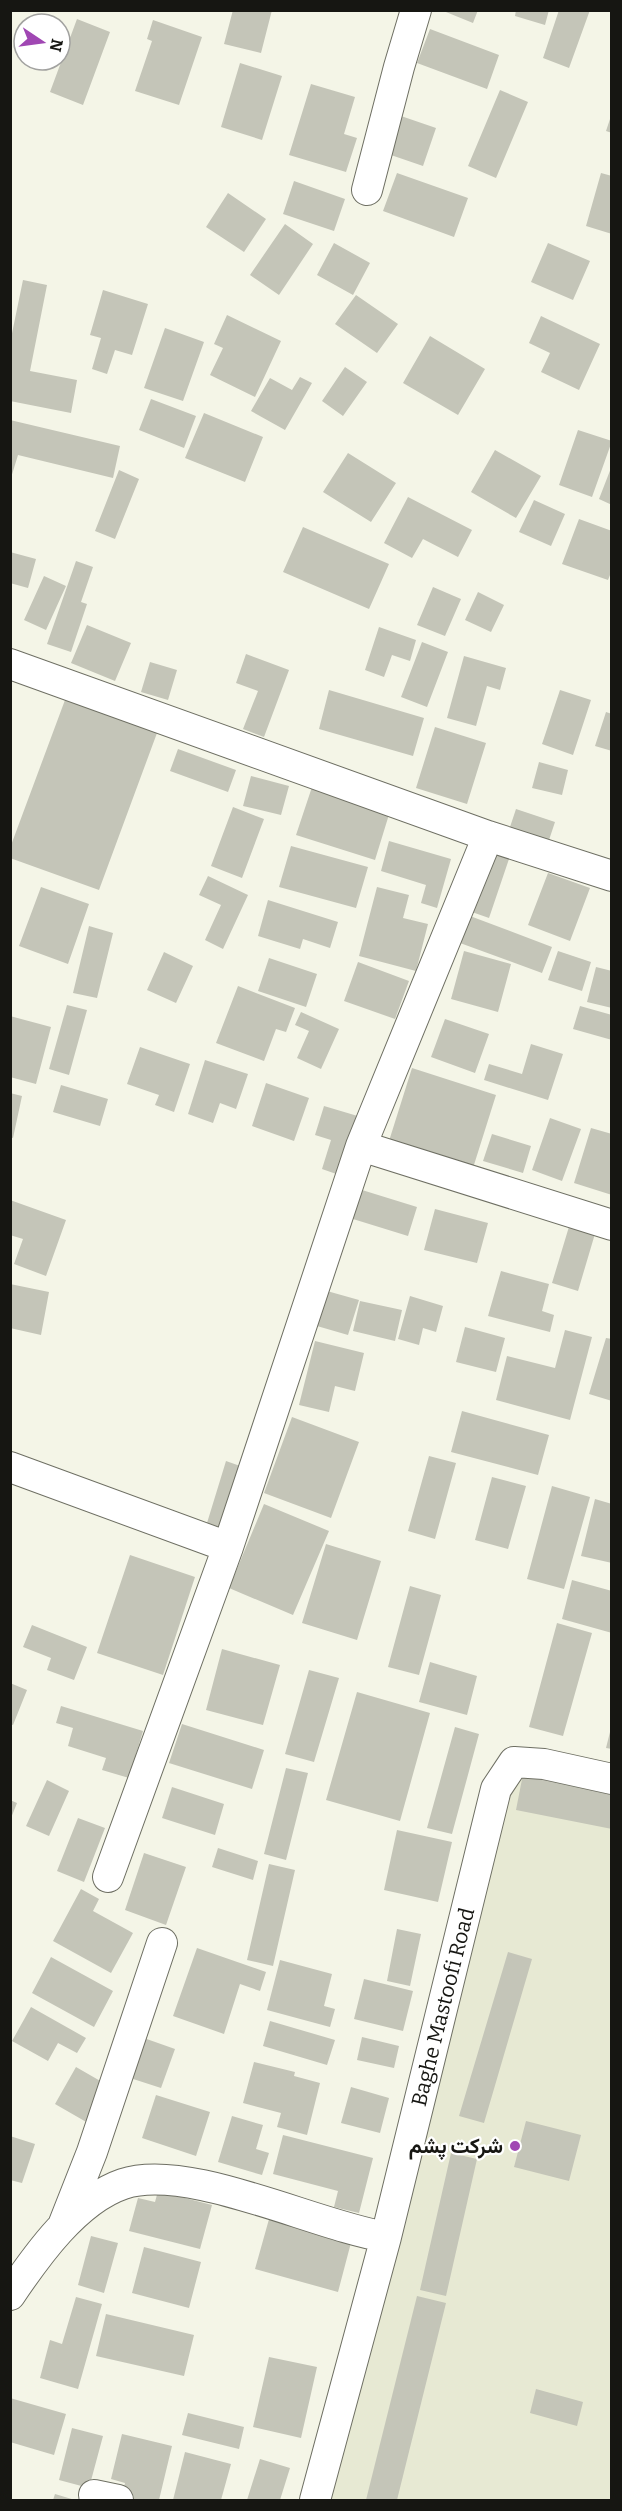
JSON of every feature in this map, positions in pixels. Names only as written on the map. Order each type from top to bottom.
[{"type":"street","points":[[367,190],[416,10]]},
{"type":"street","points":[[10,664],[488,836],[612,876]]},
{"type":"street","points":[[108,1877],[228,1547],[360,1146],[488,836]]},
{"type":"street","points":[[360,1146],[612,1225]]},
{"type":"street","points":[[10,1467],[228,1547]]},
{"type":"street","name":"Baghe Mastoofi Road","points":[[315,2500],[387,2236],[496,1789],[514,1762],[544,1764],[612,1779]]},
{"type":"street","points":[[63,2226],[92,2152],[162,1944]]},
{"type":"street","points":[[10,2295],[30,2266],[63,2226],[101,2194],[125,2183],[179,2181],[230,2192],[363,2233],[387,2236]]},
{"type":"shaded area","name":"شرکت پشم","points":[[517,1771],[611,1791],[611,2500],[325,2500]]},
{"type":"building","points":[[233,10],[272,10],[261,53],[224,44]]},
{"type":"building","points":[[441,10],[478,10],[473,23]]},
{"type":"building","points":[[516,10],[549,10],[545,25],[515,16]]},
{"type":"building","points":[[559,10],[590,10],[569,68],[543,58]]},
{"type":"building","points":[[77,19],[110,32],[83,105],[50,92],[57,72],[72,72],[72,33]]},
{"type":"building","points":[[153,20],[202,37],[179,105],[135,91],[152,41],[147,39]]},
{"type":"building","points":[[430,29],[499,55],[487,89],[417,63]]},
{"type":"building","points":[[240,63],[282,76],[262,140],[221,127]]},
{"type":"building","points":[[311,84],[355,97],[344,134],[357,138],[346,172],[289,155]]},
{"type":"building","points":[[500,90],[528,102],[496,178],[468,166]]},
{"type":"building","points":[[401,116],[436,128],[423,166],[388,154]]},
{"type":"building","points":[[612,116],[612,133],[606,131]]},
{"type":"building","points":[[397,173],[468,198],[454,237],[383,211]]},
{"type":"building","points":[[601,173],[612,176],[612,234],[586,226]]},
{"type":"building","points":[[294,181],[345,199],[334,231],[283,214]]},
{"type":"building","points":[[228,193],[266,219],[244,252],[206,227]]},
{"type":"building","points":[[285,224],[313,244],[279,295],[250,275]]},
{"type":"building","points":[[334,243],[370,263],[353,295],[317,275]]},
{"type":"building","points":[[548,243],[590,261],[573,300],[531,282]]},
{"type":"building","points":[[23,280],[47,285],[30,371],[77,380],[71,413],[10,401],[10,343]]},
{"type":"building","points":[[103,290],[148,304],[132,355],[115,350],[107,374],[92,369],[101,338],[90,335]]},
{"type":"building","points":[[356,295],[398,324],[377,353],[335,324]]},
{"type":"building","points":[[227,315],[281,341],[255,397],[210,375],[223,348],[214,344]]},
{"type":"building","points":[[541,316],[600,344],[579,390],[541,372],[550,353],[529,343]]},
{"type":"building","points":[[165,328],[204,342],[183,401],[144,388]]},
{"type":"building","points":[[430,336],[485,369],[458,415],[403,383]]},
{"type":"building","points":[[345,367],[367,382],[343,416],[322,401]]},
{"type":"building","points":[[300,377],[312,383],[285,430],[251,411],[270,378],[292,390]]},
{"type":"building","points":[[151,399],[196,416],[184,448],[139,430]]},
{"type":"building","points":[[204,413],[263,437],[245,482],[185,458]]},
{"type":"building","points":[[10,420],[120,446],[113,478],[18,455],[10,481]]},
{"type":"building","points":[[578,430],[612,441],[592,497],[559,485]]},
{"type":"building","points":[[495,450],[541,476],[516,518],[471,492]]},
{"type":"building","points":[[348,453],[396,483],[371,522],[323,492]]},
{"type":"building","points":[[612,468],[612,505],[599,499]]},
{"type":"building","points":[[119,470],[139,479],[115,539],[95,531]]},
{"type":"building","points":[[408,497],[472,530],[458,557],[423,539],[412,558],[384,543]]},
{"type":"building","points":[[534,500],[565,514],[551,546],[519,532]]},
{"type":"building","points":[[579,519],[612,531],[612,570],[608,580],[562,564]]},
{"type":"building","points":[[303,527],[389,564],[369,609],[283,572]]},
{"type":"building","points":[[10,552],[36,559],[28,588],[10,583]]},
{"type":"building","points":[[76,561],[93,567],[81,602],[87,604],[71,652],[47,644]]},
{"type":"building","points":[[44,576],[66,586],[46,630],[24,620]]},
{"type":"building","points":[[433,587],[461,599],[445,636],[417,625]]},
{"type":"building","points":[[478,592],[504,605],[491,632],[465,620]]},
{"type":"building","points":[[87,625],[131,643],[115,681],[71,663]]},
{"type":"building","points":[[379,627],[416,640],[410,661],[392,655],[384,677],[365,670]]},
{"type":"building","points":[[422,642],[448,652],[427,707],[401,697]]},
{"type":"building","points":[[246,654],[289,670],[264,737],[243,729],[258,691],[236,683]]},
{"type":"building","points":[[464,656],[506,668],[500,690],[487,686],[476,726],[447,718]]},
{"type":"building","points":[[150,662],[177,670],[168,700],[141,692]]},
{"type":"building","points":[[329,690],[424,718],[413,756],[319,729]]},
{"type":"building","points":[[560,690],[591,700],[573,755],[542,744]]},
{"type":"building","points":[[65,700],[157,733],[99,890],[10,858],[10,848]]},
{"type":"building","points":[[606,712],[612,714],[612,751],[595,746]]},
{"type":"building","points":[[435,727],[486,743],[467,804],[416,788]]},
{"type":"building","points":[[178,749],[236,770],[228,792],[170,771]]},
{"type":"building","points":[[539,762],[568,770],[562,795],[532,788]]},
{"type":"building","points":[[251,776],[289,786],[281,815],[243,806]]},
{"type":"building","points":[[313,784],[391,808],[375,860],[296,835]]},
{"type":"building","points":[[233,807],[264,819],[242,878],[211,866]]},
{"type":"building","points":[[516,809],[555,822],[547,846],[508,833]]},
{"type":"building","points":[[389,841],[451,859],[437,908],[421,903],[426,885],[381,871]]},
{"type":"building","points":[[494,844],[512,850],[489,918],[469,911]]},
{"type":"building","points":[[291,846],[368,867],[356,908],[279,887]]},
{"type":"building","points":[[548,873],[590,888],[570,941],[528,925]]},
{"type":"building","points":[[208,876],[248,895],[223,949],[205,940],[221,905],[199,895]]},
{"type":"building","points":[[41,887],[89,904],[68,964],[19,946]]},
{"type":"building","points":[[377,887],[409,895],[403,918],[428,924],[416,971],[359,956]]},
{"type":"building","points":[[268,900],[338,922],[330,948],[303,939],[300,949],[258,936]]},
{"type":"building","points":[[470,916],[552,947],[542,973],[460,943]]},
{"type":"building","points":[[89,926],[113,933],[97,998],[73,993]]},
{"type":"building","points":[[464,951],[511,964],[498,1012],[451,999]]},
{"type":"building","points":[[558,951],[591,962],[582,991],[548,980]]},
{"type":"building","points":[[164,952],[193,966],[176,1003],[147,990]]},
{"type":"building","points":[[269,958],[317,974],[306,1007],[258,991]]},
{"type":"building","points":[[358,962],[409,981],[395,1019],[344,1001]]},
{"type":"building","points":[[596,967],[612,971],[612,1008],[587,1002]]},
{"type":"building","points":[[238,986],[295,1008],[286,1032],[276,1029],[264,1061],[216,1043]]},
{"type":"building","points":[[67,1005],[87,1010],[69,1075],[49,1069]]},
{"type":"building","points":[[580,1006],[612,1015],[612,1040],[573,1029]]},
{"type":"building","points":[[301,1012],[339,1029],[321,1069],[297,1058],[309,1031],[295,1025]]},
{"type":"building","points":[[10,1016],[51,1027],[36,1084],[10,1077]]},
{"type":"building","points":[[445,1019],[489,1034],[475,1073],[431,1057]]},
{"type":"building","points":[[531,1044],[563,1054],[548,1100],[484,1080],[489,1064],[522,1074]]},
{"type":"building","points":[[140,1047],[190,1064],[174,1112],[155,1105],[159,1095],[127,1084]]},
{"type":"building","points":[[205,1060],[248,1074],[236,1109],[220,1103],[213,1123],[188,1114]]},
{"type":"building","points":[[412,1068],[496,1095],[473,1168],[389,1141]]},
{"type":"building","points":[[266,1083],[309,1098],[294,1141],[252,1126]]},
{"type":"building","points":[[61,1085],[108,1099],[100,1126],[53,1112]]},
{"type":"building","points":[[10,1093],[22,1096],[13,1138],[10,1137]]},
{"type":"building","points":[[324,1106],[361,1117],[342,1176],[322,1169],[331,1140],[315,1135]]},
{"type":"building","points":[[550,1118],[581,1129],[562,1181],[532,1170]]},
{"type":"building","points":[[591,1128],[612,1134],[612,1195],[574,1183]]},
{"type":"building","points":[[492,1134],[531,1146],[523,1173],[483,1161]]},
{"type":"building","points":[[362,1190],[417,1207],[408,1236],[353,1219]]},
{"type":"building","points":[[10,1200],[66,1220],[46,1276],[14,1264],[23,1239],[10,1235]]},
{"type":"building","points":[[435,1209],[488,1223],[477,1263],[424,1250]]},
{"type":"building","points":[[571,1220],[597,1227],[578,1291],[552,1283]]},
{"type":"building","points":[[501,1271],[549,1284],[542,1311],[554,1315],[550,1332],[488,1316]]},
{"type":"building","points":[[10,1284],[49,1292],[41,1335],[10,1328]]},
{"type":"building","points":[[327,1291],[359,1300],[348,1335],[317,1326]]},
{"type":"building","points":[[410,1296],[443,1306],[436,1332],[423,1328],[419,1345],[398,1339]]},
{"type":"building","points":[[360,1301],[402,1310],[395,1341],[353,1331]]},
{"type":"building","points":[[465,1327],[505,1338],[496,1372],[456,1362]]},
{"type":"building","points":[[565,1330],[592,1337],[570,1420],[496,1400],[507,1356],[555,1368]]},
{"type":"building","points":[[606,1338],[612,1339],[612,1401],[589,1394]]},
{"type":"building","points":[[315,1341],[364,1353],[355,1391],[335,1386],[329,1412],[299,1405]]},
{"type":"building","points":[[462,1411],[549,1435],[538,1475],[451,1452]]},
{"type":"building","points":[[292,1417],[359,1442],[331,1518],[264,1493]]},
{"type":"building","points":[[429,1456],[456,1463],[435,1539],[408,1531]]},
{"type":"building","points":[[226,1461],[243,1467],[225,1529],[207,1523]]},
{"type":"building","points":[[492,1477],[526,1486],[508,1549],[475,1540]]},
{"type":"building","points":[[552,1486],[590,1497],[564,1589],[527,1579]]},
{"type":"building","points":[[595,1499],[612,1504],[612,1563],[581,1556]]},
{"type":"building","points":[[264,1504],[329,1531],[293,1615],[229,1588]]},
{"type":"building","points":[[326,1544],[381,1561],[357,1640],[302,1623]]},
{"type":"building","points":[[130,1555],[195,1577],[163,1675],[97,1653]]},
{"type":"building","points":[[572,1580],[612,1591],[612,1633],[562,1619]]},
{"type":"building","points":[[410,1586],[441,1595],[419,1675],[388,1667]]},
{"type":"building","points":[[557,1623],[592,1633],[563,1736],[529,1727]]},
{"type":"building","points":[[32,1625],[87,1647],[74,1680],[47,1670],[51,1658],[23,1647]]},
{"type":"building","points":[[222,1649],[280,1665],[263,1725],[206,1710]]},
{"type":"building","points":[[430,1662],[477,1676],[467,1715],[419,1702]]},
{"type":"building","points":[[309,1670],[339,1678],[314,1762],[285,1754]]},
{"type":"building","points":[[10,1683],[27,1690],[13,1725],[10,1724]]},
{"type":"building","points":[[357,1692],[430,1713],[400,1821],[326,1800]]},
{"type":"building","points":[[61,1706],[143,1731],[129,1778],[102,1770],[106,1758],[68,1746],[73,1728],[56,1723]]},
{"type":"building","points":[[182,1724],[264,1750],[252,1789],[169,1763]]},
{"type":"building","points":[[455,1727],[479,1734],[452,1834],[427,1828]]},
{"type":"building","points":[[612,1728],[612,1749],[606,1748]]},
{"type":"building","points":[[286,1768],[308,1773],[286,1860],[264,1854]]},
{"type":"building","points":[[523,1774],[612,1792],[612,1829],[516,1810]]},
{"type":"building","points":[[47,1780],[69,1791],[49,1836],[26,1826]]},
{"type":"building","points":[[172,1787],[224,1804],[215,1835],[162,1818]]},
{"type":"building","points":[[10,1800],[17,1803],[11,1818],[10,1818]]},
{"type":"building","points":[[78,1818],[105,1828],[84,1882],[57,1871]]},
{"type":"building","points":[[397,1830],[452,1842],[438,1902],[384,1890]]},
{"type":"building","points":[[218,1848],[258,1861],[253,1880],[212,1867]]},
{"type":"building","points":[[144,1853],[186,1867],[166,1925],[125,1910]]},
{"type":"building","points":[[269,1864],[295,1870],[273,1966],[247,1960]]},
{"type":"building","points":[[81,1889],[99,1899],[93,1911],[133,1933],[111,1973],[53,1941]]},
{"type":"building","points":[[397,1929],[421,1934],[410,1986],[387,1981]]},
{"type":"building","points":[[197,1948],[266,1972],[260,1991],[240,1984],[224,2034],[173,2016]]},
{"type":"building","points":[[508,1952],[532,1959],[484,2123],[459,2116]]},
{"type":"building","points":[[51,1957],[113,1991],[94,2027],[32,1993]]},
{"type":"building","points":[[280,1960],[332,1974],[324,2006],[335,2009],[330,2027],[267,2010]]},
{"type":"building","points":[[364,1979],[413,1991],[403,2031],[354,2019]]},
{"type":"building","points":[[31,2007],[86,2038],[77,2053],[58,2043],[48,2061],[12,2041]]},
{"type":"building","points":[[270,2021],[335,2040],[327,2065],[263,2046]]},
{"type":"building","points":[[141,2037],[175,2049],[161,2088],[127,2077]]},
{"type":"building","points":[[362,2037],[399,2046],[394,2068],[357,2060]]},
{"type":"building","points":[[254,2062],[295,2072],[294,2076],[320,2083],[307,2135],[277,2127],[281,2113],[243,2103]]},
{"type":"building","points":[[76,2067],[109,2086],[88,2123],[55,2104]]},
{"type":"building","points":[[351,2087],[389,2098],[380,2133],[341,2123]]},
{"type":"building","points":[[156,2095],[210,2112],[196,2156],[142,2138]]},
{"type":"building","points":[[232,2116],[263,2125],[256,2149],[269,2153],[262,2175],[218,2162]]},
{"type":"building","points":[[526,2121],[581,2135],[569,2181],[514,2167]]},
{"type":"building","points":[[283,2135],[373,2158],[359,2213],[334,2207],[338,2191],[273,2174]]},
{"type":"building","points":[[10,2136],[35,2144],[22,2183],[10,2180]]},
{"type":"building","points":[[451,2153],[477,2159],[446,2296],[420,2290]]},
{"type":"building","points":[[158,2191],[212,2205],[200,2249],[129,2231],[138,2198],[155,2202]]},
{"type":"building","points":[[271,2212],[353,2235],[338,2292],[255,2269]]},
{"type":"building","points":[[91,2236],[118,2243],[104,2293],[78,2285]]},
{"type":"building","points":[[144,2247],[201,2262],[189,2308],[132,2293]]},
{"type":"building","points":[[417,2296],[446,2303],[397,2500],[366,2500]]},
{"type":"building","points":[[76,2297],[102,2304],[78,2389],[40,2378],[50,2340],[62,2344]]},
{"type":"building","points":[[106,2314],[194,2335],[184,2376],[96,2356]]},
{"type":"building","points":[[269,2357],[317,2367],[301,2438],[253,2427]]},
{"type":"building","points":[[536,2389],[583,2402],[577,2426],[530,2413]]},
{"type":"building","points":[[10,2398],[66,2414],[54,2455],[10,2442]]},
{"type":"building","points":[[188,2413],[244,2427],[239,2449],[182,2435]]},
{"type":"building","points":[[72,2428],[103,2436],[89,2488],[59,2480]]},
{"type":"building","points":[[122,2434],[172,2446],[159,2500],[121,2499],[125,2483],[111,2479]]},
{"type":"building","points":[[185,2452],[231,2464],[221,2500],[173,2500]]},
{"type":"building","points":[[260,2459],[290,2468],[280,2500],[247,2500]]},
{"type":"building","points":[[55,2494],[75,2500],[53,2500]]},
{"type":"place","name":"شرکت پشم","points":[[515,2146]]}]
